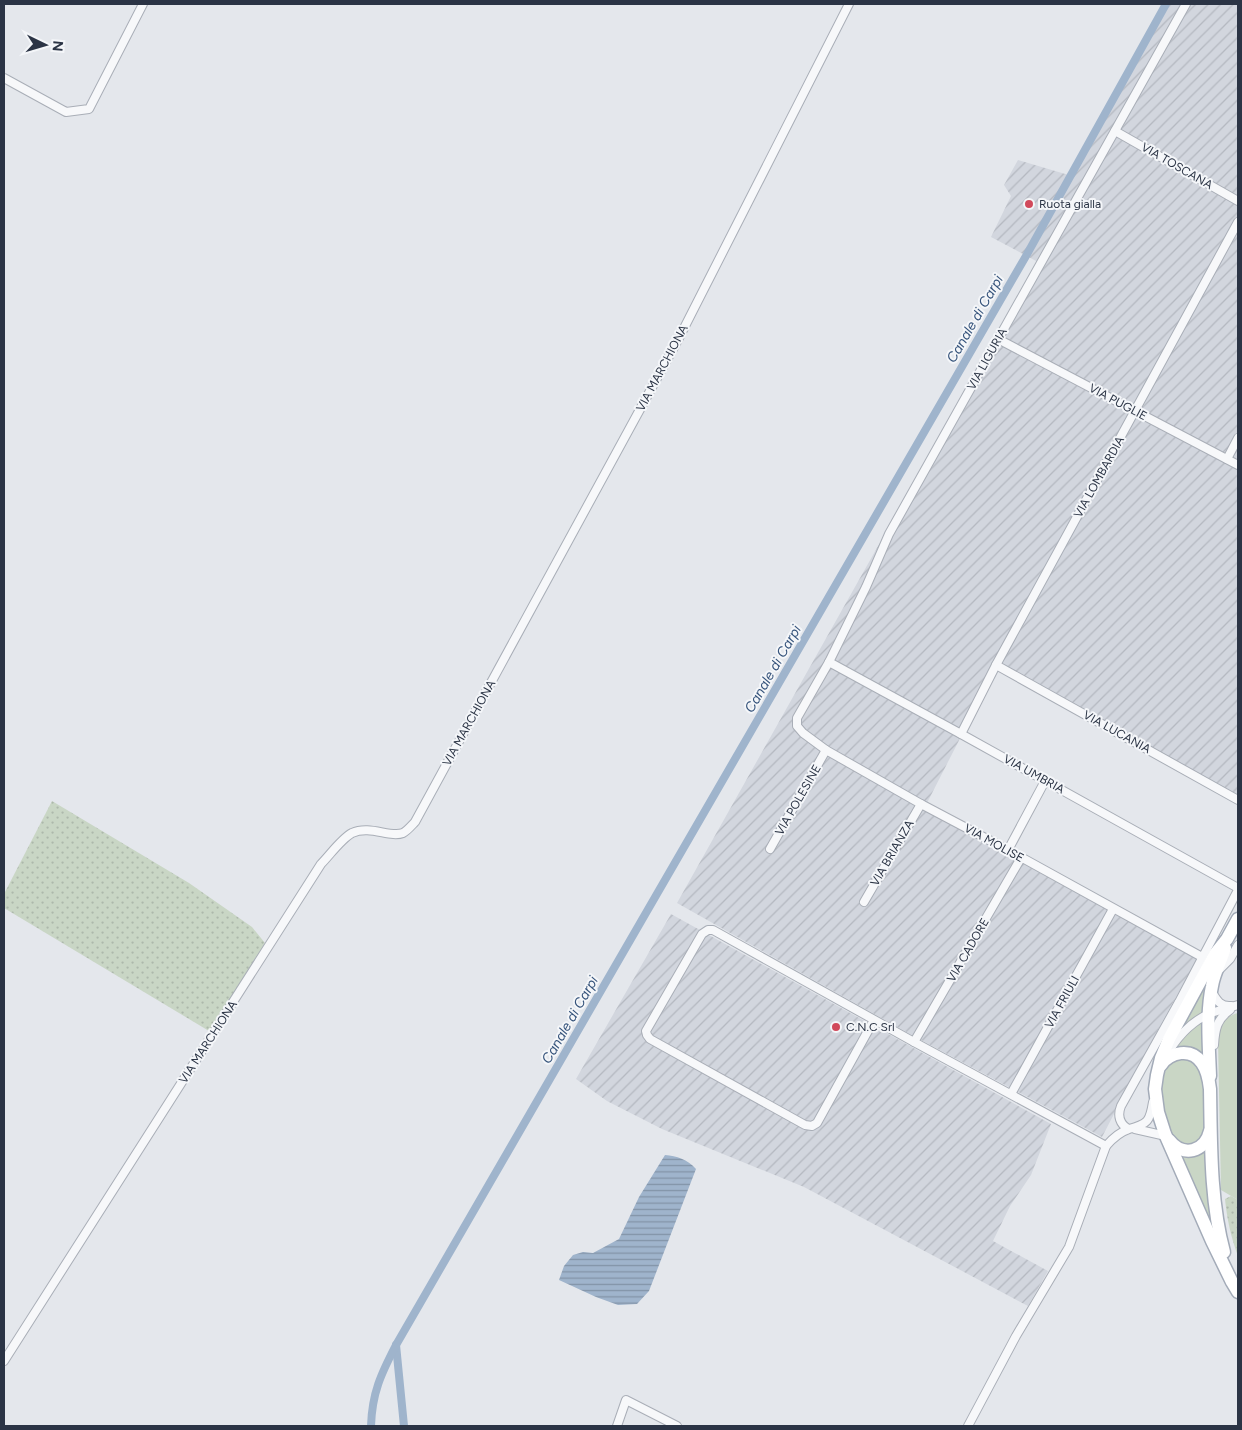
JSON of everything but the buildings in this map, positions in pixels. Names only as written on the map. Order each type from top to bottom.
[{"type":"main road","points":[[1238,919],[1233,942],[1223,955],[1216,973],[1211,991],[1209,1014],[1211,1125],[1216,1217],[1226,1259],[1238,1287]]},
{"type":"main road","points":[[1233,942],[1215,954],[1201,978],[1165,1049],[1159,1067],[1156,1089],[1158,1112],[1167,1137],[1212,1240],[1238,1292]]},
{"type":"main road","points":[[1159,1067],[1165,1059],[1175,1054],[1192,1055],[1202,1063],[1210,1085]]},
{"type":"main road","points":[[1167,1137],[1178,1149],[1185,1151],[1193,1150],[1200,1147],[1206,1141],[1211,1125]]},
{"type":"street","points":[[4,78],[66,112],[89,109],[143,4]]},
{"type":"street","name":"VIA MARCHIONA","points":[[4,1361],[321,864],[339,844],[353,833],[373,830],[391,834],[404,833],[415,822],[680,336],[849,4]]},
{"type":"street","name":"VIA LIGURIA","points":[[797,718],[829,662],[866,587],[889,534],[1186,4]]},
{"type":"street","name":"VIA TOSCANA","points":[[1115,131],[1238,201]]},
{"type":"street","name":"VIA LOMBARDIA","points":[[961,734],[996,664],[1238,222]]},
{"type":"street","name":"VIA PUGLIE","points":[[998,339],[1238,465]]},
{"type":"street","points":[[1227,459],[1238,438]]},
{"type":"street","name":"VIA UMBRIA","points":[[829,662],[1238,889]]},
{"type":"street","name":"VIA LUCANIA","points":[[996,664],[1238,800]]},
{"type":"street","name":"VIA MOLISE","points":[[797,718],[797,726],[803,733],[826,750],[1202,957]]},
{"type":"street","name":"VIA POLESINE","points":[[770,849],[826,750]]},
{"type":"street","points":[[1008,850],[1045,781]]},
{"type":"street","name":"VIA BRIANZA","points":[[864,902],[921,804]]},
{"type":"street","name":"VIA CADORE","points":[[914,1042],[1021,858]]},
{"type":"street","points":[[1167,1137],[1123,1126],[1119,1111],[1238,889]]},
{"type":"street","name":"VIA FRIULI","points":[[1011,1094],[1113,909]]},
{"type":"street","points":[[874,1020],[817,1123],[812,1126],[806,1125],[650,1039],[646,1031],[702,934],[708,930],[714,930],[874,1020],[1106,1146]]},
{"type":"street","points":[[1211,991],[1218,1002],[1223,1005],[1238,1005]]},
{"type":"street","points":[[1159,1067],[1180,1035],[1193,1024],[1209,1014],[1238,1005]]},
{"type":"street","points":[[1210,1085],[1214,1070],[1215,1030],[1217,1024],[1223,1014],[1238,1005]]},
{"type":"street","points":[[968,1426],[1016,1336],[1068,1246],[1106,1146],[1116,1137],[1131,1129],[1142,1126],[1149,1119],[1156,1089]]},
{"type":"street","points":[[617,1426],[626,1400],[677,1426]]},
{"type":"shaded area","points":[[1170,4],[1238,4],[1238,796],[997,666],[927,803],[1200,954],[1102,1137],[910,1034],[677,903],[1038,262],[991,237],[1011,196],[1004,185],[1018,160],[1072,176]]},
{"type":"shaded area","points":[[671,914],[1051,1124],[1031,1175],[1010,1206],[993,1241],[1048,1271],[1028,1306],[804,1187],[662,1129],[607,1101],[576,1079]]},
{"type":"green space","points":[[52,801],[189,883],[252,927],[265,943],[215,1030],[209,1031],[4,908],[4,894]]},
{"type":"green space","points":[[1204,983],[1207,985],[1206,1011],[1179,1033]]},
{"type":"green space","points":[[1238,1013],[1238,1200],[1221,1190],[1218,1041],[1223,1023],[1229,1017]]},
{"type":"green space","points":[[1206,1019],[1207,1059],[1190,1048],[1176,1046],[1189,1031]]},
{"type":"green space","points":[[1180,1058],[1194,1061],[1202,1074],[1204,1083],[1205,1131],[1201,1139],[1191,1144],[1179,1143],[1171,1135],[1167,1127],[1163,1107],[1162,1086],[1166,1070],[1170,1064]]},
{"type":"green space","points":[[1208,1144],[1216,1240],[1179,1154]]},
{"type":"green space","points":[[1231,1196],[1238,1200],[1238,1256],[1231,1235],[1225,1199]]},
{"type":"water","points":[[665,1155],[682,1159],[696,1169],[649,1291],[637,1304],[618,1305],[559,1280],[564,1266],[573,1255],[583,1252],[593,1253],[619,1239],[639,1197]]},
{"type":"waterway","name":"Canale di Carpi","points":[[371,1426],[373,1404],[378,1384],[396,1345],[1026,256],[1166,4]]},
{"type":"waterway","name":"Canale di Carpi","points":[[396,1345],[404,1426]]},
{"type":"place","name":"Ruota gialla","points":[[1029,204]]},
{"type":"place","name":"C.N.C Srl","points":[[836,1027]]}]
